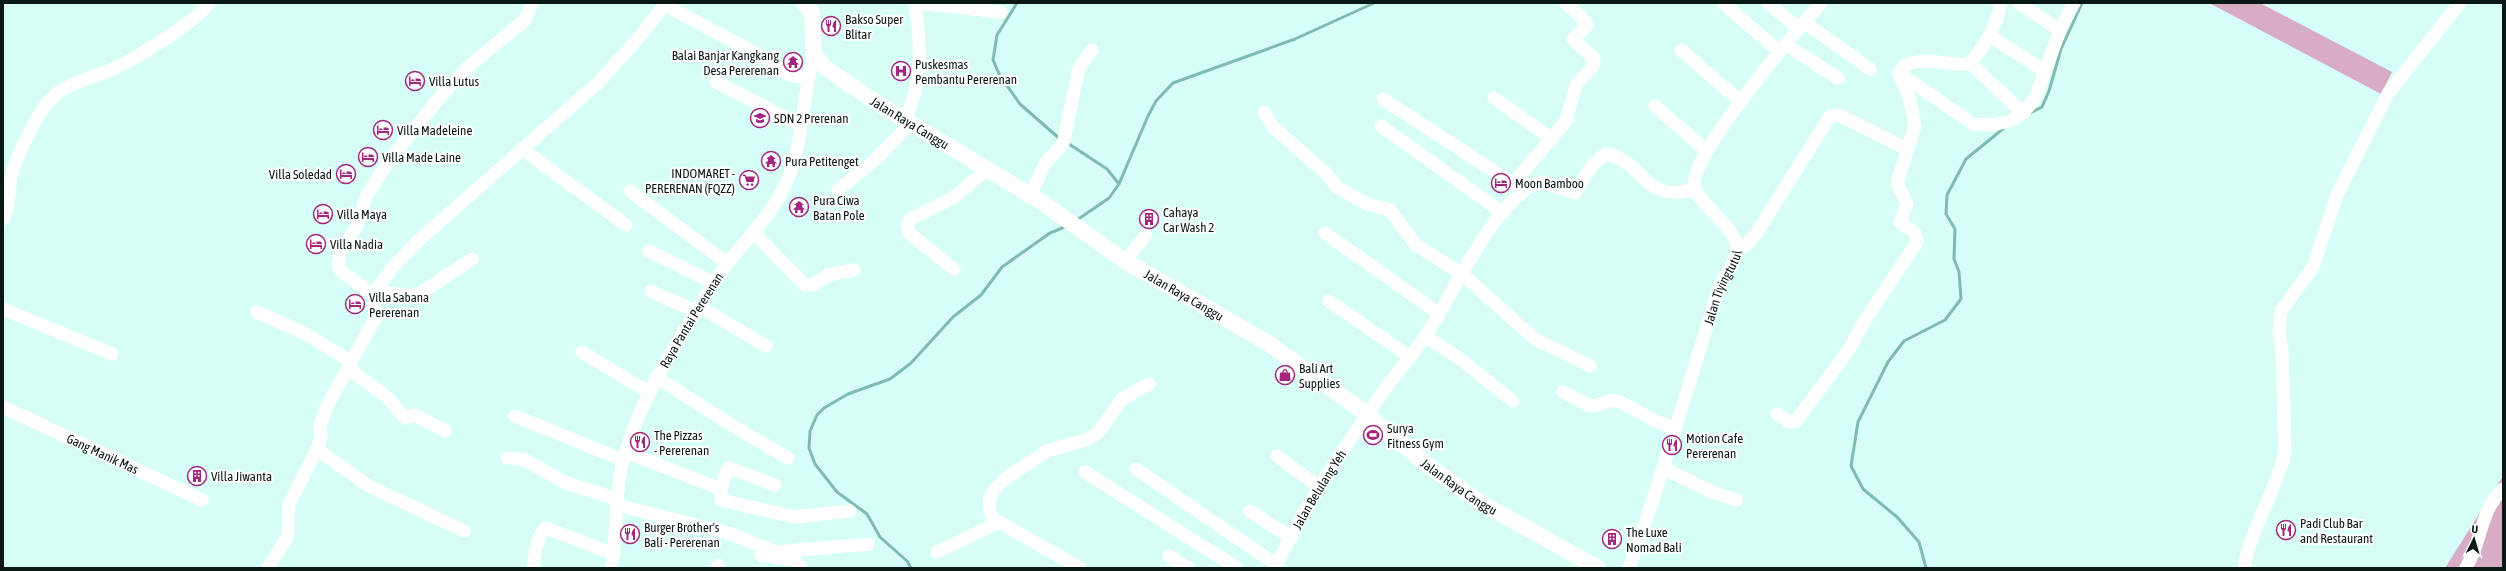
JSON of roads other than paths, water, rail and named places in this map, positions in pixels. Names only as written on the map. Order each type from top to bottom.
[{"type":"main road","points":[[808,4],[814,54]]},
{"type":"main road","name":"Jalan Raya Canggu","points":[[814,54],[827,69],[908,122],[1030,195],[1125,261],[1268,343],[1368,415],[1426,464],[1472,497],[1598,568]]},
{"type":"street","points":[[3,219],[12,176],[23,145],[50,99],[68,86],[109,71],[139,56],[177,30],[209,3]]},
{"type":"street","points":[[472,258],[416,296],[374,292],[340,270],[338,265],[340,252],[356,226],[366,197],[410,132],[469,66],[525,20],[532,3]]},
{"type":"street","points":[[838,190],[875,160],[908,122],[918,79],[920,34],[916,3],[938,4],[1001,12]]},
{"type":"street","name":"Jalan Belulang Yeh","points":[[1276,566],[1319,487],[1368,415],[1425,336],[1461,273],[1518,189],[1522,173],[1566,121],[1576,85],[1593,66],[1594,58],[1573,39],[1587,26],[1585,21],[1566,3]]},
{"type":"street","points":[[1723,3],[1783,49],[1838,78]]},
{"type":"street","points":[[1768,3],[1870,70]]},
{"type":"street","points":[[1383,100],[1518,189],[1542,182],[1575,193],[1593,164],[1606,154],[1621,160],[1664,192],[1673,194],[1694,188],[1694,178],[1706,150],[1741,102],[1821,3]]},
{"type":"street","points":[[1970,63],[1990,36],[1996,24],[2001,3]]},
{"type":"street","points":[[2019,3],[2060,30]]},
{"type":"street","points":[[1899,73],[1973,124],[1992,125],[2010,121],[2024,113],[2035,99],[2060,30],[2074,3]]},
{"type":"street","points":[[2244,568],[2253,533],[2282,467],[2285,452],[2282,349],[2279,333],[2281,312],[2312,267],[2337,195],[2389,92],[2460,3]]},
{"type":"street","points":[[268,568],[288,536],[289,504],[317,449],[323,415],[376,317],[374,292],[392,268],[419,240],[599,82],[665,4],[770,61],[789,75],[807,83],[827,69]]},
{"type":"street","points":[[1990,36],[2045,72]]},
{"type":"street","points":[[1030,195],[1046,162],[1063,144],[1079,68],[1092,50]]},
{"type":"street","points":[[1681,50],[1741,102]]},
{"type":"street","name":"Raya Pantai Pererenan","points":[[611,568],[614,554],[617,502],[625,456],[648,392],[714,283],[780,196],[787,182],[814,54]]},
{"type":"street","points":[[1899,73],[1906,65],[1916,62],[1970,63],[2024,113]]},
{"type":"street","points":[[1777,414],[1789,422],[1796,421],[1848,351],[1865,320],[1917,242],[1915,233],[1900,222],[1907,204],[1898,185],[1898,179],[1915,126],[1910,100],[1899,73]]},
{"type":"street","points":[[716,82],[800,125]]},
{"type":"street","points":[[1494,98],[1552,138]]},
{"type":"street","points":[[1655,106],[1706,150]]},
{"type":"street","points":[[1264,112],[1273,127],[1328,175],[1337,187],[1367,204],[1390,210],[1416,245],[1461,273],[1535,338],[1590,366]]},
{"type":"street","points":[[1737,249],[1745,246],[1756,234],[1830,116],[1839,115],[1901,146]]},
{"type":"street","points":[[1381,126],[1503,213]]},
{"type":"street","points":[[522,149],[626,225]]},
{"type":"street","points":[[954,269],[909,233],[907,225],[910,219],[953,198],[986,170]]},
{"type":"street","name":"Jalan Tiyingtutul","points":[[1629,568],[1664,469],[1719,289],[1737,249],[1736,241],[1730,232],[1700,199],[1694,188]]},
{"type":"street","points":[[630,191],[728,263]]},
{"type":"street","points":[[753,232],[805,285],[813,285],[828,275],[854,270]]},
{"type":"street","points":[[1325,233],[1438,313]]},
{"type":"street","points":[[1125,261],[1146,234]]},
{"type":"street","points":[[649,251],[714,283]]},
{"type":"street","points":[[651,291],[698,309],[766,346]]},
{"type":"street","points":[[1328,301],[1410,357]]},
{"type":"street","points":[[3,308],[112,354]]},
{"type":"street","points":[[257,312],[306,334],[349,365],[388,398],[405,418],[415,415],[445,431]]},
{"type":"street","points":[[1425,336],[1456,356],[1513,401]]},
{"type":"street","points":[[582,352],[624,375],[648,392]]},
{"type":"street","points":[[656,377],[733,426],[788,458]]},
{"type":"street","points":[[995,522],[990,512],[989,500],[994,490],[1006,478],[1047,451],[1079,442],[1098,433],[1122,399],[1149,384]]},
{"type":"street","points":[[1563,392],[1588,405],[1595,406],[1612,400],[1620,402],[1675,429]]},
{"type":"street","name":"Gang Manik Mas","points":[[3,407],[202,500]]},
{"type":"street","points":[[515,416],[721,489]]},
{"type":"street","points":[[317,449],[367,485],[464,531]]},
{"type":"street","points":[[1277,456],[1319,487]]},
{"type":"street","points":[[507,458],[523,459],[566,482],[617,502],[731,534],[776,552],[868,544]]},
{"type":"street","points":[[774,485],[729,468],[721,489],[721,500],[794,518],[850,511]]},
{"type":"street","points":[[1136,469],[1276,566]]},
{"type":"street","points":[[1664,469],[1715,493],[1737,500]]},
{"type":"street","points":[[1085,472],[1237,568]]},
{"type":"street","points":[[2466,568],[2477,544],[2488,507],[2503,489]]},
{"type":"street","points":[[1250,511],[1291,538]]},
{"type":"street","points":[[937,552],[995,522],[1002,522],[1080,568]]},
{"type":"street","points":[[533,568],[537,547],[543,530],[546,528],[614,554]]},
{"type":"street","points":[[761,556],[793,560],[801,568]]},
{"type":"street","points":[[1169,556],[1189,568]]},
{"type":"waterway","points":[[1017,3],[997,35],[993,60],[1000,76],[1020,104],[1061,140]]},
{"type":"waterway","points":[[1077,220],[1109,198],[1119,184],[1156,101],[1173,83],[1295,39],[1374,3]]},
{"type":"waterway","points":[[2030,113],[2042,107],[2049,91],[2061,49],[2082,3]]},
{"type":"waterway","points":[[1926,568],[1919,542],[1897,517],[1863,489],[1851,466],[1858,422],[1888,362],[1904,341],[1945,320],[1961,299],[1959,272],[1954,259],[1955,229],[1946,214],[1947,195],[1966,159],[2004,128]]},
{"type":"waterway","points":[[1066,142],[1107,169],[1119,184]]},
{"type":"waterway","points":[[911,568],[907,561],[880,537],[867,514],[837,492],[815,464],[809,448],[810,431],[817,415],[824,408],[848,394],[890,379],[911,363],[953,317],[981,295],[1002,267],[1050,233],[1067,226]]},
{"type":"place","name":"Bakso Super Blitar","points":[[831,26]]},
{"type":"place","name":"Balai Banjar Kangkang Desa Pererenan","points":[[793,62]]},
{"type":"place","name":"Puskesmas Pembantu Pererenan","points":[[901,71]]},
{"type":"place","name":"Villa Lutus","points":[[415,81]]},
{"type":"place","name":"SDN 2 Prerenan","points":[[760,118]]},
{"type":"place","name":"Villa Madeleine","points":[[383,130]]},
{"type":"place","name":"Villa Made Laine","points":[[368,157]]},
{"type":"place","name":"Pura Petitenget","points":[[771,161]]},
{"type":"place","name":"Villa Soledad","points":[[346,174]]},
{"type":"place","name":"INDOMARET - PERERENAN (FQZZ)","points":[[749,180]]},
{"type":"place","name":"Moon Bamboo","points":[[1501,183]]},
{"type":"place","name":"Pura Ciwa Batan Pole","points":[[799,207]]},
{"type":"place","name":"Villa Maya","points":[[323,214]]},
{"type":"place","name":"Cahaya Car Wash 2","points":[[1149,219]]},
{"type":"place","name":"Villa Nadia","points":[[316,244]]},
{"type":"place","name":"Villa Sabana Pererenan","points":[[355,304]]},
{"type":"place","name":"Bali Art Supplies","points":[[1285,375]]},
{"type":"place","name":"Surya Fitness Gym","points":[[1373,435]]},
{"type":"place","name":"The Pizzas - Pererenan","points":[[640,442]]},
{"type":"place","name":"Motion Cafe Pererenan","points":[[1672,445]]},
{"type":"place","name":"Villa Jiwanta","points":[[197,476]]},
{"type":"place","name":"Padi Club Bar and Restaurant","points":[[2286,530]]},
{"type":"place","name":"Burger Brother's Bali - Pererenan","points":[[630,534]]},
{"type":"place","name":"The Luxe Nomad Bali","points":[[1612,539]]}]
